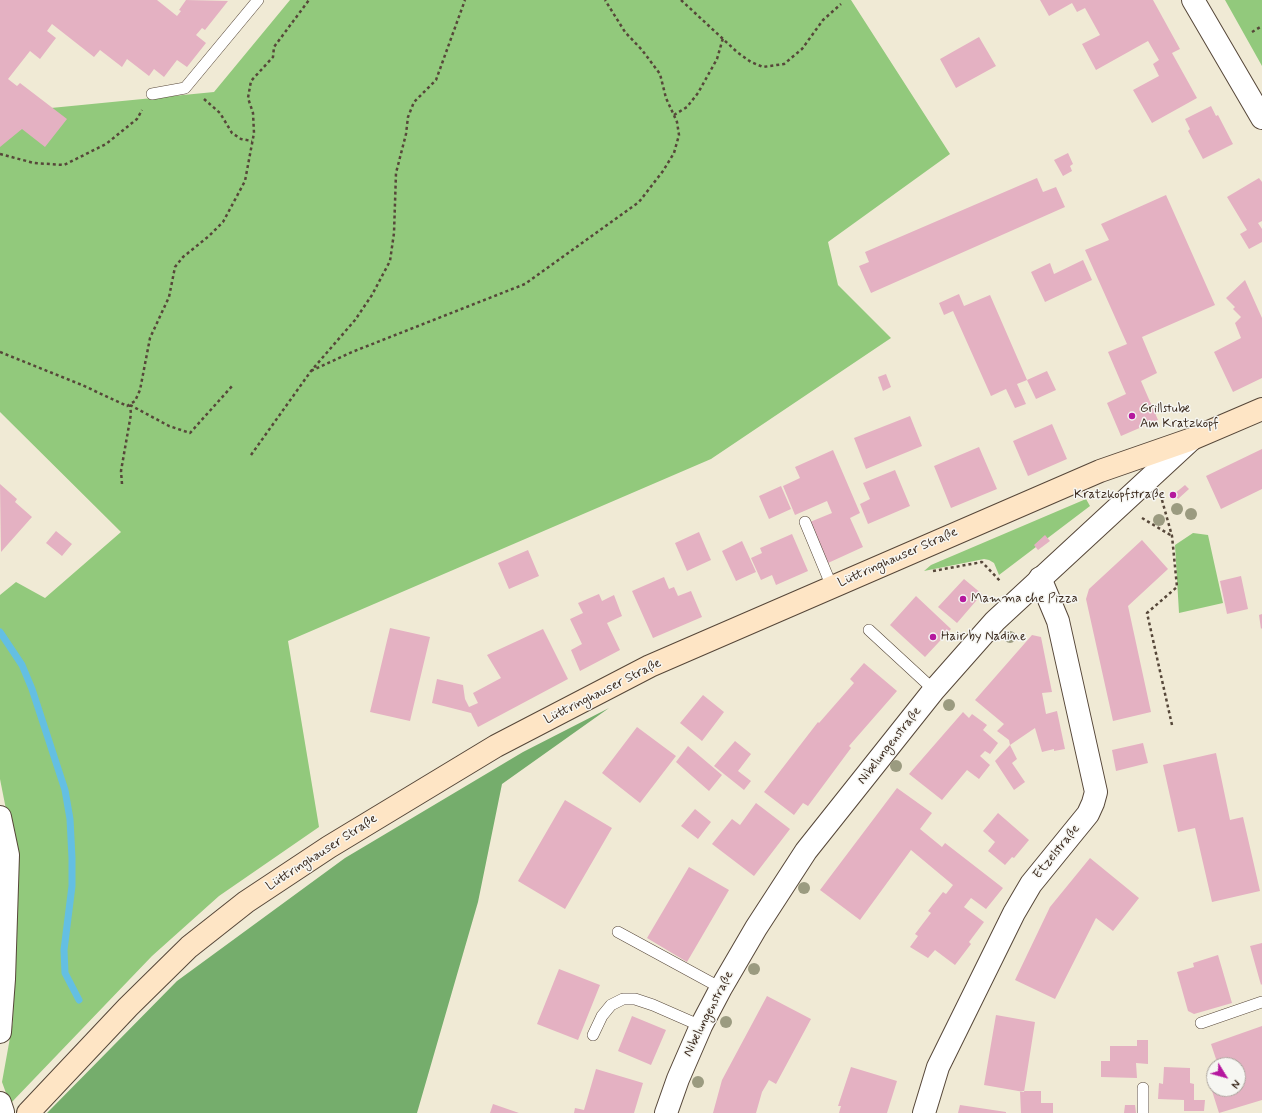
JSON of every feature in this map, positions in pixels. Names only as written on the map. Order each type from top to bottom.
[{"type":"main road","name":"Lüttringhauser Straße","points":[[28,1113],[128,1007],[189,947],[246,902],[329,847],[496,746],[650,666],[1100,471],[1192,438],[1262,409]]},
{"type":"street","points":[[1193,0],[1262,118]]},
{"type":"street","name":"Nibelungenstraße","points":[[666,1113],[678,1079],[701,1026],[721,988],[756,928],[806,851],[934,690],[1017,599],[1192,438]]},
{"type":"street","name":"Etzelstraße","points":[[924,1113],[938,1067],[1014,913],[1031,884],[1088,814],[1096,792],[1058,620],[1040,578]]},
{"type":"street","points":[[0,817],[8,854],[4,979],[0,1032]]},
{"type":"lane","points":[[152,94],[185,88],[258,0]]},
{"type":"lane","points":[[805,522],[832,587]]},
{"type":"lane","points":[[869,630],[934,690]]},
{"type":"lane","points":[[618,932],[721,988]]},
{"type":"lane","points":[[592,1035],[602,1016],[611,1005],[623,999],[635,999],[653,1005],[701,1026]]},
{"type":"lane","points":[[1201,1023],[1262,1002]]},
{"type":"lane","points":[[1142,1088],[1143,1113]]},
{"type":"path","points":[[130,405],[135,401],[140,390],[150,338],[169,297],[175,267],[183,257],[209,236],[223,222],[246,181],[254,133],[253,112],[248,98],[251,81],[273,58],[274,47],[309,0]]},
{"type":"path","points":[[252,455],[311,371],[355,320],[372,295],[390,261],[394,234],[396,172],[406,134],[408,117],[414,102],[436,80],[465,0]]},
{"type":"path","points":[[311,371],[352,352],[525,284],[639,202],[663,171],[674,153],[679,135],[674,115],[666,98],[660,74],[642,50],[625,32],[605,0]]},
{"type":"path","points":[[681,0],[751,62],[764,67],[784,64],[802,48],[823,20],[841,4]]},
{"type":"path","points":[[1252,32],[1262,26]]},
{"type":"path","points":[[674,115],[687,107],[698,93],[717,59],[723,38]]},
{"type":"path","points":[[0,154],[34,163],[64,165],[106,144],[136,119],[152,94]]},
{"type":"path","points":[[204,99],[220,113],[232,133],[241,139],[252,141]]},
{"type":"path","points":[[0,352],[76,383],[127,406],[130,405],[169,426],[190,433],[233,385]]},
{"type":"path","points":[[122,484],[121,472],[131,414],[130,405]]},
{"type":"path","points":[[1154,474],[1172,536],[1177,587],[1147,613],[1172,725]]},
{"type":"path","points":[[1119,506],[1145,519],[1166,534],[1172,536]]},
{"type":"path","points":[[929,572],[982,562],[1017,599]]},
{"type":"green space","points":[[290,0],[851,0],[950,154],[828,242],[838,285],[891,338],[711,459],[288,641],[319,827],[219,896],[152,956],[10,1104],[2,1082],[13,1021],[16,860],[0,779],[0,595],[16,582],[45,598],[121,532],[0,412],[0,113],[214,92]]},
{"type":"green space","points":[[1225,0],[1262,0],[1262,66]]},
{"type":"green space","points":[[1086,499],[1090,506],[999,575],[994,563],[984,559],[924,571],[931,565]]},
{"type":"green space","points":[[1193,533],[1208,535],[1223,603],[1179,613],[1175,545]]},
{"type":"green space","points":[[609,708],[502,784],[478,902],[417,1113],[47,1113],[177,981],[345,858],[523,752]]},
{"type":"building","points":[[0,0],[157,0],[177,16],[186,0],[228,1],[205,30],[202,28],[196,35],[206,43],[187,67],[177,60],[164,77],[154,69],[149,76],[127,59],[122,67],[100,50],[94,57],[52,24],[47,31],[56,38],[40,59],[30,51],[8,79],[17,86],[20,83],[67,119],[45,147],[22,129],[0,147]]},
{"type":"building","points":[[1040,0],[1153,0],[1180,49],[1172,53],[1197,98],[1152,123],[1133,90],[1159,76],[1153,64],[1159,60],[1148,41],[1096,70],[1082,44],[1100,35],[1085,8],[1077,12],[1072,3],[1049,16]]},
{"type":"building","points":[[979,37],[996,66],[956,88],[940,59]]},
{"type":"building","points":[[1211,106],[1216,116],[1218,115],[1233,144],[1203,159],[1188,131],[1190,129],[1185,119]]},
{"type":"building","points":[[1068,153],[1073,164],[1070,166],[1072,171],[1063,176],[1054,160]]},
{"type":"building","points":[[1037,178],[1043,192],[1056,187],[1065,207],[871,293],[859,266],[869,262],[865,252]]},
{"type":"building","points":[[1259,178],[1262,182],[1262,221],[1258,223],[1262,229],[1262,242],[1249,249],[1240,234],[1247,230],[1227,197]]},
{"type":"building","points":[[1166,195],[1215,305],[1142,337],[1157,373],[1141,381],[1158,420],[1121,436],[1107,403],[1126,394],[1108,352],[1127,344],[1085,250],[1109,240],[1101,224]]},
{"type":"building","points":[[1083,260],[1092,280],[1045,302],[1031,272],[1050,263],[1054,274]]},
{"type":"building","points":[[1245,280],[1262,318],[1262,378],[1233,392],[1214,352],[1241,338],[1235,323],[1241,317],[1233,309],[1235,307],[1226,298]]},
{"type":"building","points":[[959,294],[964,306],[990,295],[1027,380],[1017,384],[1026,404],[1015,408],[1006,389],[991,396],[953,311],[944,315],[939,303]]},
{"type":"building","points":[[1047,371],[1056,390],[1036,399],[1027,380]]},
{"type":"building","points":[[886,374],[891,387],[883,391],[878,377]]},
{"type":"building","points":[[910,416],[922,446],[866,469],[854,438]]},
{"type":"building","points":[[1052,424],[1067,459],[1028,476],[1013,441]]},
{"type":"building","points":[[979,447],[997,489],[951,508],[934,466]]},
{"type":"building","points":[[1262,449],[1262,489],[1221,509],[1206,476]]},
{"type":"building","points":[[833,450],[860,513],[850,518],[863,547],[828,563],[810,522],[832,513],[827,501],[795,515],[783,486],[800,478],[795,467]]},
{"type":"building","points":[[895,470],[910,506],[868,524],[860,504],[870,499],[863,483]]},
{"type":"building","points":[[0,484],[17,499],[15,502],[32,517],[1,552]]},
{"type":"building","points":[[1185,485],[1189,489],[1178,499],[1174,494]]},
{"type":"building","points":[[781,486],[791,509],[769,519],[759,496]]},
{"type":"building","points":[[56,531],[72,544],[62,556],[46,543]]},
{"type":"building","points":[[699,532],[711,560],[687,571],[675,543]]},
{"type":"building","points":[[792,534],[808,571],[776,585],[772,575],[761,580],[751,558],[762,553],[760,548]]},
{"type":"building","points":[[1045,535],[1050,541],[1038,550],[1034,545]]},
{"type":"building","points":[[1142,540],[1168,569],[1128,606],[1151,712],[1113,721],[1086,599],[1089,589]]},
{"type":"building","points":[[742,541],[756,572],[736,581],[722,551]]},
{"type":"building","points":[[528,550],[539,576],[509,589],[498,563]]},
{"type":"building","points":[[1241,576],[1248,609],[1227,614],[1220,581]]},
{"type":"building","points":[[664,577],[669,589],[674,587],[678,596],[691,591],[702,617],[653,638],[632,591]]},
{"type":"building","points":[[964,579],[982,594],[957,623],[938,607]]},
{"type":"building","points":[[599,594],[602,601],[614,595],[622,616],[607,623],[620,650],[580,671],[571,650],[582,644],[570,619],[583,613],[578,603]]},
{"type":"building","points":[[916,596],[951,629],[925,657],[890,625]]},
{"type":"building","points":[[1262,614],[1262,628],[1261,629],[1259,615]]},
{"type":"building","points":[[390,628],[430,637],[410,721],[370,712]]},
{"type":"building","points":[[543,629],[568,679],[478,727],[471,713],[432,703],[437,679],[463,685],[465,699],[469,707],[478,703],[473,693],[501,678],[487,655]]},
{"type":"building","points":[[1032,635],[1041,637],[1052,692],[1042,693],[1046,714],[1057,711],[1065,749],[1054,751],[1054,749],[1042,752],[1035,728],[1010,745],[1009,740],[997,731],[1004,724],[975,700]]},
{"type":"building","points":[[864,663],[897,691],[849,746],[851,748],[808,806],[803,803],[794,815],[764,792],[818,722],[819,723],[854,683],[850,679]]},
{"type":"building","points":[[703,695],[724,712],[702,741],[680,723]]},
{"type":"building","points":[[963,712],[969,718],[972,714],[987,725],[983,730],[998,743],[990,754],[985,751],[980,756],[990,765],[979,779],[967,770],[942,800],[909,774]]},
{"type":"building","points":[[637,727],[676,756],[640,803],[602,773]]},
{"type":"building","points":[[735,741],[751,754],[738,771],[751,781],[744,790],[714,766]]},
{"type":"building","points":[[1143,743],[1148,763],[1116,771],[1112,750]]},
{"type":"building","points":[[1010,745],[1017,759],[1012,763],[1025,782],[1014,790],[995,761]]},
{"type":"building","points":[[688,746],[722,775],[709,791],[676,762]]},
{"type":"building","points":[[1216,753],[1230,820],[1243,817],[1260,891],[1212,902],[1195,828],[1178,832],[1163,765]]},
{"type":"building","points":[[897,788],[932,813],[920,829],[942,847],[945,843],[1003,888],[986,909],[971,898],[964,907],[984,922],[969,942],[971,944],[955,965],[935,950],[928,958],[910,947],[918,936],[915,934],[931,913],[928,911],[943,892],[946,894],[953,885],[911,850],[860,920],[820,890]]},
{"type":"building","points":[[565,800],[612,828],[565,909],[518,881]]},
{"type":"building","points":[[756,803],[790,829],[754,876],[712,844],[732,819],[740,825]]},
{"type":"building","points":[[695,809],[711,822],[698,839],[681,826]]},
{"type":"building","points":[[998,813],[1029,840],[1014,858],[1012,857],[1005,865],[988,851],[995,842],[983,831]]},
{"type":"building","points":[[1090,858],[1139,898],[1113,931],[1096,918],[1055,999],[1015,980],[1050,907]]},
{"type":"building","points":[[689,867],[729,890],[687,962],[647,938]]},
{"type":"building","points":[[1262,943],[1262,984],[1261,985],[1250,946]]},
{"type":"building","points":[[1218,955],[1232,1003],[1194,1014],[1188,1011],[1177,972],[1194,967],[1193,963]]},
{"type":"building","points":[[559,969],[600,985],[578,1040],[537,1024]]},
{"type":"building","points":[[767,996],[811,1019],[776,1084],[769,1080],[762,1092],[756,1113],[713,1113],[722,1080]]},
{"type":"building","points":[[996,1015],[1035,1022],[1024,1092],[984,1085]]},
{"type":"building","points":[[632,1016],[666,1030],[651,1065],[618,1051]]},
{"type":"building","points":[[1262,1026],[1262,1100],[1219,1113],[1214,1097],[1246,1097],[1246,1057],[1215,1057],[1211,1044]]},
{"type":"building","points":[[1137,1040],[1148,1040],[1148,1064],[1136,1063],[1137,1078],[1101,1077],[1101,1061],[1110,1061],[1110,1046],[1137,1046]]},
{"type":"building","points":[[851,1067],[897,1081],[887,1113],[839,1113],[841,1106],[838,1106]]},
{"type":"building","points":[[1164,1067],[1190,1068],[1190,1083],[1194,1084],[1194,1100],[1205,1100],[1204,1111],[1184,1111],[1184,1100],[1158,1099],[1159,1083],[1163,1084]]},
{"type":"building","points":[[596,1069],[643,1083],[634,1113],[574,1113],[575,1108],[584,1110]]},
{"type":"building","points":[[1020,1091],[1041,1091],[1041,1103],[1053,1103],[1053,1113],[1021,1113]]},
{"type":"building","points":[[493,1104],[519,1113],[490,1113]]},
{"type":"building","points":[[960,1105],[1006,1112],[1006,1113],[958,1113]]},
{"type":"building","points":[[1125,1105],[1135,1105],[1136,1113],[1124,1113]]},
{"type":"waterway","points":[[0,632],[22,665],[32,689],[65,790],[70,819],[72,858],[72,886],[64,950],[65,973],[79,1000]]},
{"type":"place","name":"Grillstube Am Kratzkopf","points":[[1132,416]]},
{"type":"place","name":"Kratzkopfstraße","points":[[1173,495]]},
{"type":"place","name":"Mamma che Pizza","points":[[963,599]]},
{"type":"place","name":"Hair by Nadine","points":[[933,637]]}]
